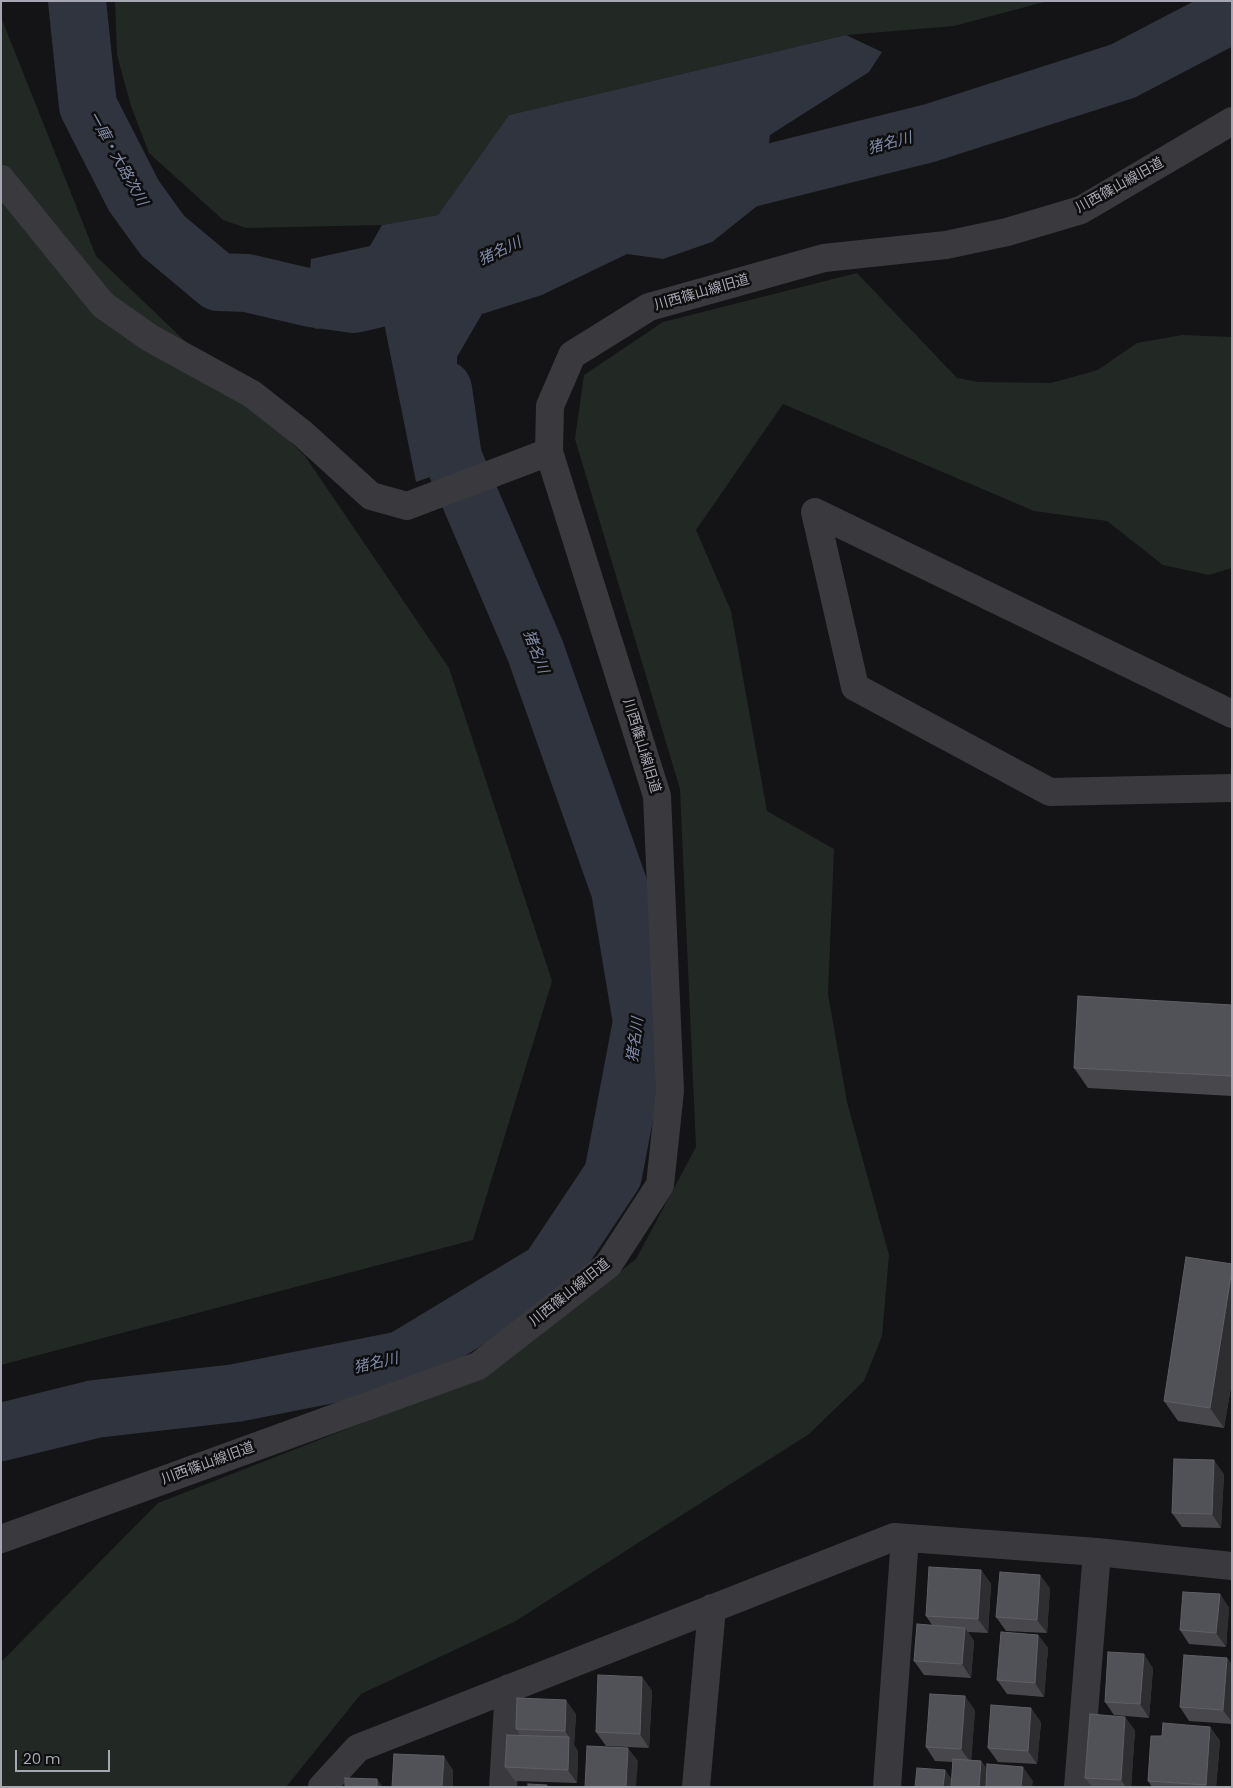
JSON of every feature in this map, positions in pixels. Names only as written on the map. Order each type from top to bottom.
[{"type":"street","name":"川西篠山線旧道","points":[[1,1539],[478,1366],[608,1265],[660,1185],[670,1090],[657,796],[549,452],[550,406],[572,355],[649,307],[824,258],[946,245],[1007,232],[1081,210],[1232,121]]},
{"type":"street","points":[[1,179],[103,305],[150,338],[252,394],[303,434],[371,496],[407,506],[549,452]]},
{"type":"street","points":[[1232,714],[815,512],[855,687],[1050,792],[1232,788]]},
{"type":"street","points":[[322,1787],[358,1748],[894,1537],[1098,1552],[1232,1566]]},
{"type":"street","points":[[887,1787],[905,1538]]},
{"type":"street","points":[[1078,1787],[1098,1552]]},
{"type":"street","points":[[696,1787],[712,1608]]},
{"type":"street","points":[[503,1787],[509,1688]]},
{"type":"shaded area","points":[[115,1],[1048,1],[954,26],[846,35],[509,115],[438,215],[382,225],[246,228],[223,220],[149,153],[131,106],[117,55]]},
{"type":"shaded area","points":[[1,17],[96,256],[305,456],[449,668],[552,981],[473,1240],[1,1365]]},
{"type":"shaded area","points":[[857,273],[957,378],[979,382],[1051,383],[1098,370],[1137,343],[1182,335],[1232,337],[1232,568],[1209,575],[1163,565],[1107,521],[1034,511],[783,404],[696,530],[731,611],[767,811],[834,849],[828,994],[847,1102],[889,1255],[882,1336],[864,1381],[809,1434],[514,1622],[361,1694],[286,1787],[1,1787],[1,1662],[158,1503],[492,1372],[636,1259],[696,1147],[680,789],[575,439],[584,375],[663,322]]},
{"type":"water","points":[[846,35],[882,52],[869,72],[770,135],[768,151],[786,183],[712,242],[663,259],[627,254],[542,295],[482,314],[457,357],[458,408],[467,464],[416,482],[383,318],[316,329],[305,323],[311,259],[370,246],[382,225],[438,215],[509,115]]},
{"type":"building","points":[[1078,996],[1232,1005],[1232,1076],[1074,1068]]},
{"type":"building","points":[[1186,1257],[1232,1264],[1210,1408],[1164,1401]]},
{"type":"building","points":[[1174,1459],[1214,1460],[1212,1514],[1172,1513]]},
{"type":"building","points":[[929,1567],[981,1570],[978,1619],[926,1616]]},
{"type":"building","points":[[1000,1572],[1040,1575],[1037,1620],[996,1617]]},
{"type":"building","points":[[1183,1592],[1220,1594],[1216,1633],[1180,1630]]},
{"type":"building","points":[[917,1624],[965,1628],[962,1664],[914,1661]]},
{"type":"building","points":[[1001,1632],[1038,1635],[1035,1683],[997,1680]]},
{"type":"building","points":[[1108,1652],[1144,1654],[1140,1704],[1105,1702]]},
{"type":"building","points":[[1184,1655],[1227,1658],[1223,1710],[1180,1707]]},
{"type":"building","points":[[598,1675],[642,1677],[640,1734],[596,1732]]},
{"type":"building","points":[[930,1694],[965,1696],[961,1749],[926,1747]]},
{"type":"building","points":[[517,1698],[566,1700],[565,1731],[516,1729]]},
{"type":"building","points":[[991,1705],[1031,1708],[1028,1751],[988,1748]]},
{"type":"building","points":[[1090,1714],[1125,1717],[1121,1780],[1085,1778]]},
{"type":"building","points":[[1163,1723],[1210,1727],[1206,1785],[1148,1781],[1151,1736],[1162,1736]]},
{"type":"building","points":[[507,1735],[569,1737],[568,1770],[505,1767]]},
{"type":"building","points":[[587,1746],[628,1748],[626,1787],[585,1787]]},
{"type":"building","points":[[394,1754],[444,1756],[442,1787],[392,1787]]},
{"type":"building","points":[[953,1759],[981,1761],[979,1787],[951,1787]]},
{"type":"building","points":[[987,1764],[1023,1767],[1021,1787],[986,1787]]},
{"type":"building","points":[[917,1768],[945,1770],[943,1787],[915,1787]]},
{"type":"building","points":[[345,1778],[377,1779],[377,1787],[345,1787]]},
{"type":"building","points":[[528,1784],[547,1785],[547,1787],[528,1787]]},
{"type":"waterway","name":"一庫・大路次川","points":[[77,1],[88,106],[134,196],[163,236],[218,282],[247,283],[311,298],[354,304],[384,297]]},
{"type":"waterway","name":"猪名川","points":[[702,190],[930,133],[1123,71],[1232,14]]},
{"type":"waterway","name":"猪名川","points":[[1,1432],[95,1409],[236,1393],[402,1360],[549,1271],[613,1175],[642,1022],[620,890],[535,650],[453,458],[443,389]]}]
